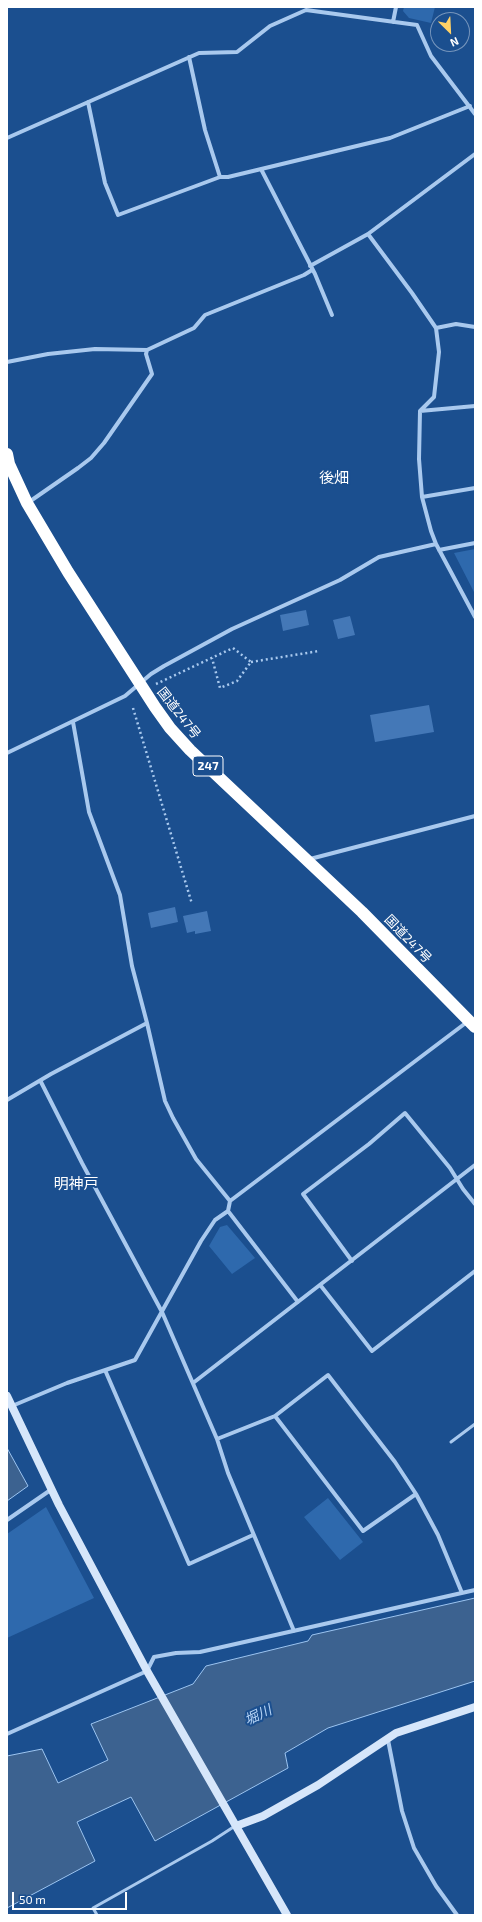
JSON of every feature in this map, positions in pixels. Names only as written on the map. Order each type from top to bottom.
[{"type":"highway","name":"国道247号","points":[[8,461],[27,503],[68,572],[159,712],[190,750],[362,912],[472,1024]]},
{"type":"street","points":[[393,22],[396,7]]},
{"type":"street","points":[[7,138],[199,53],[237,52],[270,26],[306,10],[417,25],[431,56],[475,114]]},
{"type":"street","points":[[189,57],[205,130],[220,177]]},
{"type":"street","points":[[88,102],[105,183],[118,215],[220,177],[228,177],[390,138],[470,106]]},
{"type":"street","points":[[7,362],[48,354],[95,349],[147,350],[194,328],[205,315],[304,275],[311,268],[368,234],[475,154]]},
{"type":"street","points":[[261,169],[311,268],[332,315]]},
{"type":"street","points":[[368,234],[436,328],[439,352],[434,397],[420,411],[419,459],[422,497],[436,544],[474,610],[475,617]]},
{"type":"street","points":[[436,328],[456,324],[475,327]]},
{"type":"street","points":[[27,503],[78,468],[104,443],[152,374],[146,354],[147,350]]},
{"type":"street","points":[[420,411],[475,406]]},
{"type":"street","points":[[422,497],[475,488]]},
{"type":"street","points":[[439,550],[475,543]]},
{"type":"street","points":[[7,753],[125,696],[164,666],[232,629],[340,580],[379,557],[436,544]]},
{"type":"street","points":[[73,722],[89,812],[120,895],[132,966],[148,1023],[165,1101],[196,1159],[230,1201]]},
{"type":"street","points":[[308,860],[475,816]]},
{"type":"street","points":[[7,1100],[41,1082],[51,1074],[148,1023]]},
{"type":"street","points":[[12,1406],[67,1383],[134,1360],[215,1220],[228,1211],[230,1201],[472,1024]]},
{"type":"street","points":[[41,1082],[82,1163],[162,1312],[217,1439],[228,1473],[294,1631]]},
{"type":"street","points":[[352,1261],[304,1194],[369,1144],[405,1113],[450,1168],[475,1204]]},
{"type":"street","points":[[193,1383],[321,1286],[475,1165]]},
{"type":"street","points":[[228,1211],[298,1302]]},
{"type":"street","points":[[321,1286],[372,1351],[475,1271]]},
{"type":"street","points":[[105,1370],[189,1564],[253,1535]]},
{"type":"street","points":[[217,1439],[275,1416],[328,1374],[416,1494],[438,1535],[462,1593]]},
{"type":"street","points":[[7,1396],[52,1489],[147,1671],[287,1915]]},
{"type":"street","points":[[275,1416],[364,1531],[416,1494]]},
{"type":"street","points":[[7,1520],[52,1489]]},
{"type":"street","points":[[7,1734],[147,1671],[154,1658],[176,1653],[200,1652],[410,1606],[475,1590]]},
{"type":"street","points":[[236,1826],[263,1816],[318,1785],[388,1740],[396,1733],[419,1724],[475,1707]]},
{"type":"street","points":[[388,1740],[402,1811],[414,1848],[436,1886],[457,1915]]},
{"type":"lane","points":[[451,1442],[475,1424]]},
{"type":"lane","points":[[97,1915],[93,1908],[236,1826]]},
{"type":"path","points":[[156,684],[233,648],[251,662]]},
{"type":"path","points":[[212,658],[220,688],[236,681],[251,662],[319,651]]},
{"type":"path","points":[[133,708],[192,904]]},
{"type":"shaded area","points":[[404,7],[435,7],[434,12],[430,12],[430,23],[409,18],[403,11]]},
{"type":"shaded area","points":[[475,549],[475,594],[454,553]]},
{"type":"shaded area","points":[[227,1225],[255,1258],[232,1274],[209,1246],[220,1227]]},
{"type":"shaded area","points":[[328,1498],[363,1542],[340,1560],[304,1517]]},
{"type":"shaded area","points":[[46,1507],[94,1598],[7,1638],[7,1534]]},
{"type":"water","points":[[7,1448],[28,1486],[7,1501]]},
{"type":"water","name":"堀川","points":[[475,1598],[475,1681],[328,1728],[285,1753],[288,1768],[155,1841],[131,1797],[77,1822],[95,1861],[7,1908],[7,1756],[42,1749],[58,1783],[108,1760],[91,1724],[193,1684],[206,1666],[308,1641],[312,1635]]},
{"type":"building","points":[[306,610],[309,625],[283,631],[280,615]]},
{"type":"building","points":[[350,616],[355,635],[338,639],[333,620]]},
{"type":"building","points":[[429,705],[434,732],[375,742],[370,715]]},
{"type":"building","points":[[175,907],[178,922],[151,928],[148,913]]},
{"type":"building","points":[[207,911],[211,931],[195,934],[195,931],[187,933],[183,916]]},
{"type":"district","name":"後畑","points":[[334,478]]},
{"type":"district","name":"明神戸","points":[[76,1184]]}]
